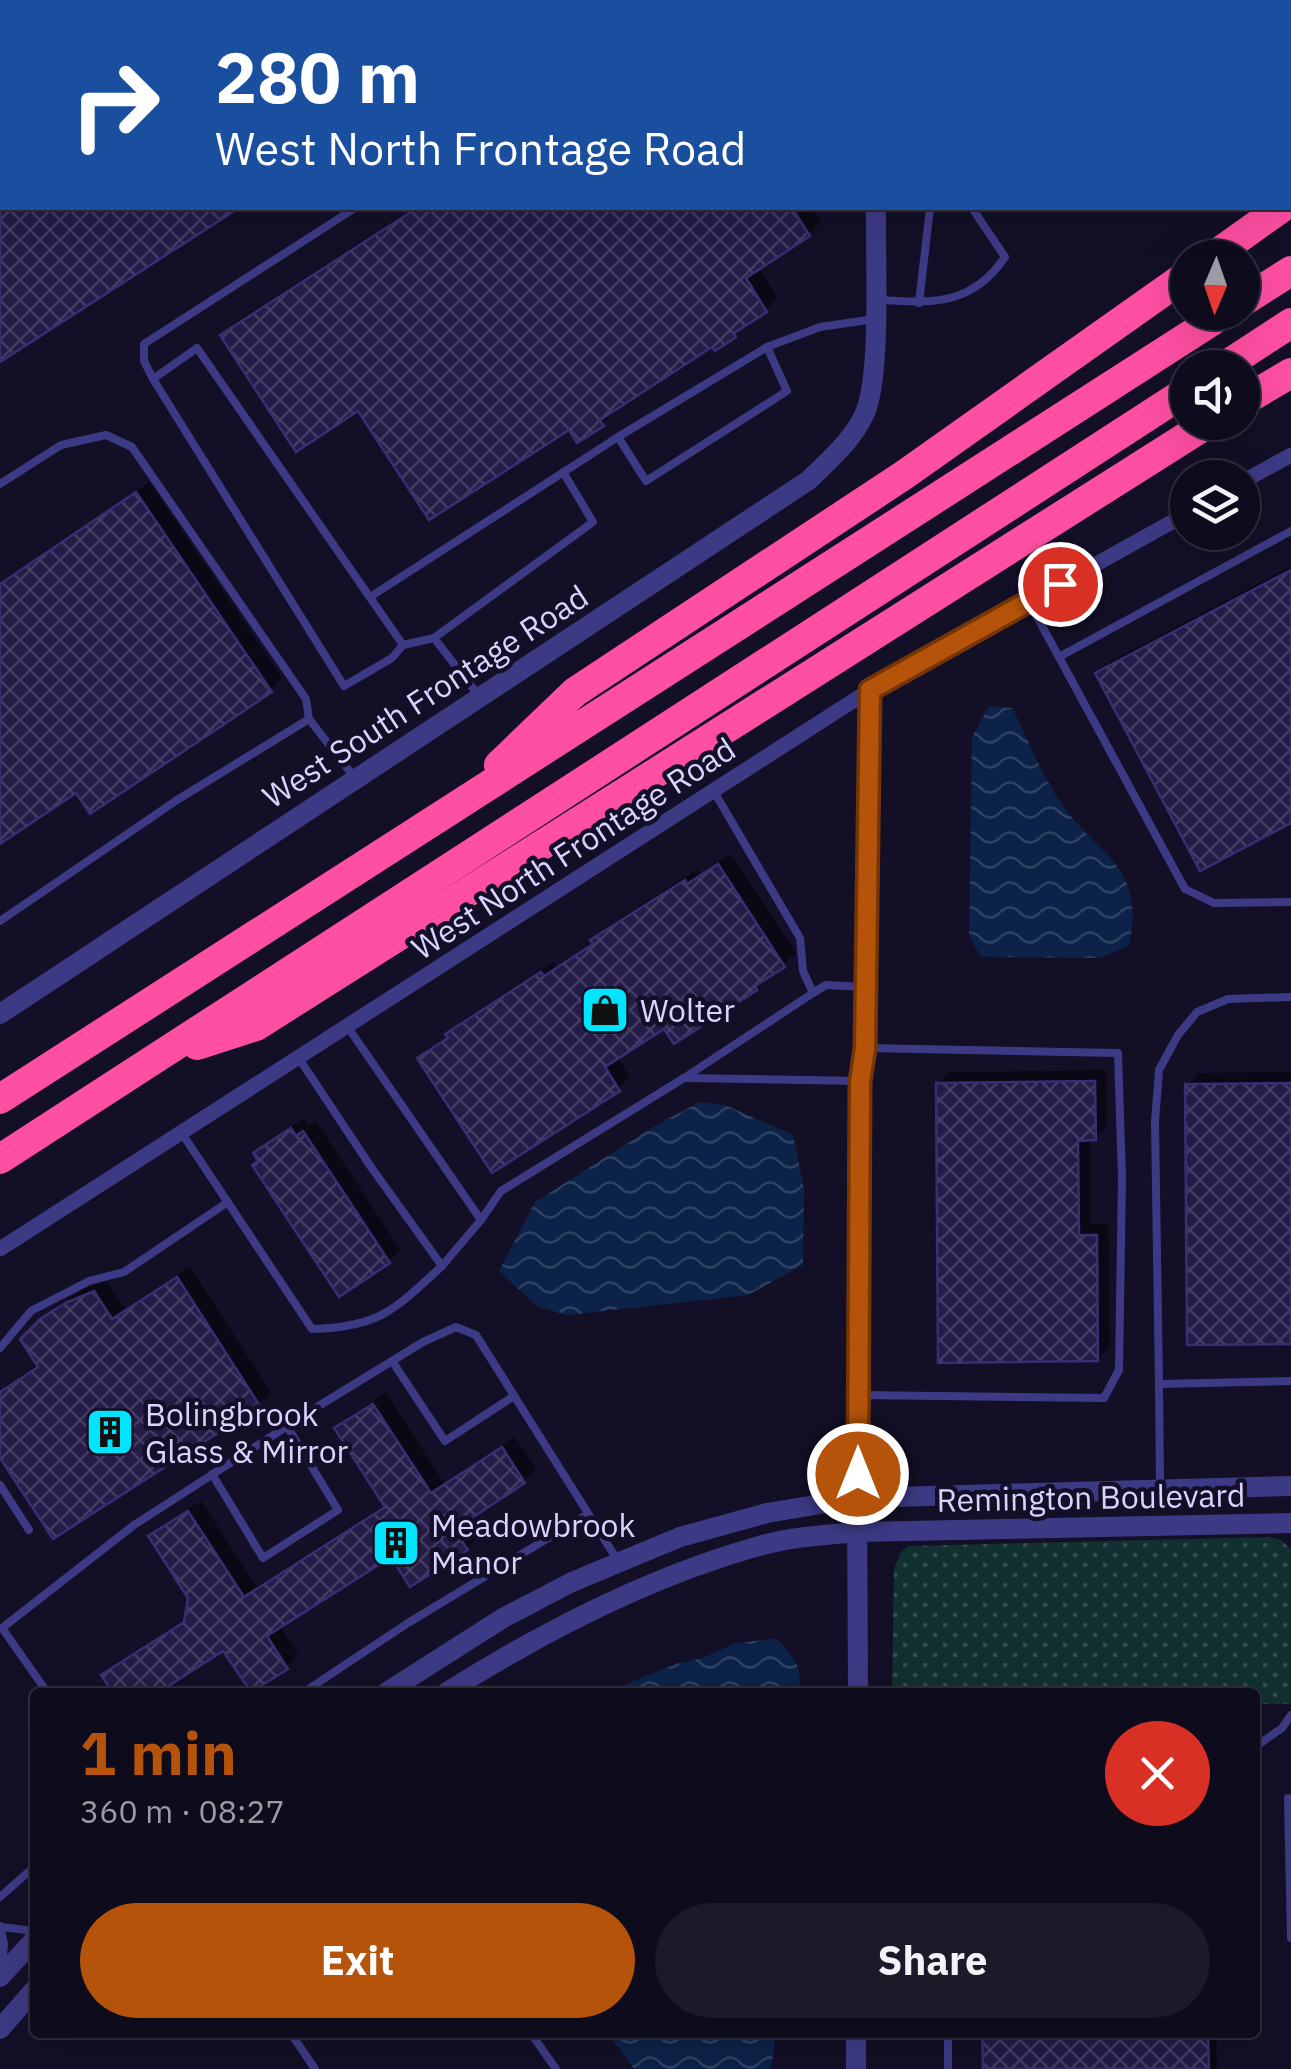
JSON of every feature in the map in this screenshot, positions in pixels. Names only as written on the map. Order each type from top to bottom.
[{"type":"highway","points":[[1236,240],[1278,210]]},
{"type":"highway","points":[[1260,290],[1291,270]]},
{"type":"highway","points":[[448,814],[575,692],[904,475],[1170,287]]},
{"type":"highway","points":[[1250,350],[1291,324]]},
{"type":"highway","points":[[0,1100],[1198,330]]},
{"type":"highway","points":[[1260,391],[1291,373]]},
{"type":"highway","points":[[0,1158],[1170,402]]},
{"type":"highway","points":[[156,1059],[256,1026],[1182,440]]},
{"type":"street","points":[[875,310],[876,210]]},
{"type":"street","name":"West South Frontage Road","points":[[0,1014],[810,480],[849,441],[867,411],[873,380],[875,310]]},
{"type":"street","points":[[1260,472],[1291,454]]},
{"type":"street","name":"West North Frontage Road","points":[[0,1249],[870,690],[1170,523]]},
{"type":"street","points":[[858,1688],[860,1082],[865,1048],[870,690]]},
{"type":"street","name":"Remington Boulevard","points":[[393,1688],[503,1618],[618,1562],[680,1537],[803,1505],[858,1498],[1291,1486]]},
{"type":"street","name":"Remington Boulevard","points":[[454,1688],[553,1630],[649,1586],[753,1547],[858,1532],[1291,1523]]},
{"type":"street","points":[[0,1975],[30,1944]]},
{"type":"street","points":[[0,2029],[30,1995]]},
{"type":"street","points":[[856,2038],[856,2069]]},
{"type":"lane","points":[[351,210],[144,344],[144,361],[153,379],[344,686],[392,658],[403,645],[434,638],[593,522],[563,472]]},
{"type":"lane","points":[[919,302],[930,210]]},
{"type":"lane","points":[[370,597],[618,437],[767,348],[820,326],[875,310],[957,299],[992,276],[1005,258],[973,210]]},
{"type":"lane","points":[[153,379],[197,348],[403,645]]},
{"type":"lane","points":[[618,437],[646,481],[788,391],[767,348]]},
{"type":"lane","points":[[0,484],[62,445],[106,436],[132,447],[306,699],[310,719],[355,778]]},
{"type":"lane","points":[[1059,657],[1291,531]]},
{"type":"lane","points":[[1028,602],[1185,889],[1214,903],[1291,902]]},
{"type":"lane","points":[[434,638],[480,696]]},
{"type":"lane","points":[[0,921],[178,800],[310,719]]},
{"type":"lane","points":[[713,790],[800,938],[803,971],[813,993]]},
{"type":"lane","points":[[182,1132],[312,1329],[345,1328],[376,1320],[409,1297],[442,1266],[500,1191],[826,985],[866,987]]},
{"type":"lane","points":[[1160,1490],[1155,1122],[1159,1070],[1178,1035],[1197,1012],[1228,999],[1291,997]]},
{"type":"lane","points":[[347,1026],[481,1220]]},
{"type":"lane","points":[[858,1394],[1104,1398],[1120,1370],[1122,1178],[1118,1053],[865,1048]]},
{"type":"lane","points":[[298,1057],[442,1266]]},
{"type":"lane","points":[[684,1078],[860,1082]]},
{"type":"lane","points":[[0,1348],[32,1311],[89,1281],[124,1272],[228,1202]]},
{"type":"lane","points":[[44,1688],[2,1628],[134,1525],[392,1360],[456,1327],[476,1335],[618,1562]]},
{"type":"lane","points":[[392,1360],[444,1440],[514,1396]]},
{"type":"lane","points":[[1158,1384],[1291,1381]]},
{"type":"lane","points":[[212,1474],[263,1558],[338,1510],[287,1426]]},
{"type":"lane","points":[[0,1485],[29,1530]]},
{"type":"lane","points":[[310,1688],[408,1623],[588,1514]]},
{"type":"lane","points":[[1260,1743],[1282,1728],[1291,1715]]},
{"type":"lane","points":[[1288,1798],[1291,1938]]},
{"type":"lane","points":[[0,1897],[30,1870]]},
{"type":"lane","points":[[0,1975],[5,1956],[0,1926],[30,1930]]},
{"type":"lane","points":[[294,2038],[315,2069]]},
{"type":"lane","points":[[534,2038],[556,2069]]},
{"type":"lane","points":[[948,2038],[948,2069]]},
{"type":"green space","points":[[1269,1537],[1281,1540],[1291,1549],[1291,1704],[1260,1704],[1260,1688],[892,1688],[894,1569],[908,1546]]},
{"type":"water","points":[[989,706],[1012,708],[1055,795],[1126,880],[1133,919],[1129,945],[1100,958],[981,957],[969,936],[972,737]]},
{"type":"water","points":[[700,1102],[725,1105],[793,1135],[804,1189],[803,1265],[748,1295],[568,1315],[538,1307],[499,1271],[535,1202]]},
{"type":"water","points":[[777,1639],[796,1663],[798,1688],[620,1688],[676,1664],[703,1658],[733,1644]]},
{"type":"water","points":[[612,2038],[775,2038],[771,2069],[634,2069]]},
{"type":"building","points":[[0,210],[236,210],[0,362]]},
{"type":"building","points":[[414,210],[793,210],[810,236],[746,278],[767,312],[734,333],[736,337],[715,351],[712,347],[600,420],[604,426],[577,443],[569,430],[429,520],[358,411],[296,452],[220,335]]},
{"type":"building","points":[[136,492],[272,692],[90,814],[76,793],[0,844],[0,584]]},
{"type":"building","points":[[1291,570],[1291,823],[1200,871],[1095,673]]},
{"type":"building","name":"Wolter","points":[[718,864],[785,967],[674,1044],[664,1029],[605,1067],[620,1091],[492,1173],[417,1058],[448,1038],[445,1034],[541,972],[544,976],[593,944],[590,940],[685,880],[687,884]]},
{"type":"building","points":[[1095,1081],[1096,1140],[1078,1141],[1079,1235],[1097,1235],[1098,1361],[938,1363],[936,1083]]},
{"type":"building","points":[[1291,1083],[1291,1344],[1187,1345],[1185,1084]]},
{"type":"building","points":[[291,1128],[296,1136],[303,1131],[390,1263],[339,1297],[252,1165],[258,1161],[253,1153]]},
{"type":"building","name":"Bolingbrook Glass & Mirror","points":[[177,1277],[260,1406],[53,1539],[0,1458],[0,1392],[38,1367],[20,1339],[40,1319],[94,1291],[112,1319]]},
{"type":"building","name":"Meadowbrook Manor","points":[[373,1404],[431,1493],[502,1447],[525,1483],[455,1529],[468,1550],[410,1587],[391,1557],[267,1636],[288,1669],[257,1688],[248,1688],[223,1651],[165,1688],[109,1688],[101,1675],[184,1622],[188,1598],[148,1536],[188,1511],[244,1597],[385,1507],[334,1428]]},
{"type":"building","points":[[982,2038],[1208,2038],[1209,2069],[983,2069]]},
{"type":"place","name":"Wolter","points":[[605,1010]]},
{"type":"place","name":"Bolingbrook Glass & Mirror","points":[[110,1432]]},
{"type":"place","name":"Meadowbrook Manor","points":[[396,1543]]},
{"type":"route","points":[[858,1474],[860,1082],[865,1048],[870,690],[1060,584]]}]
